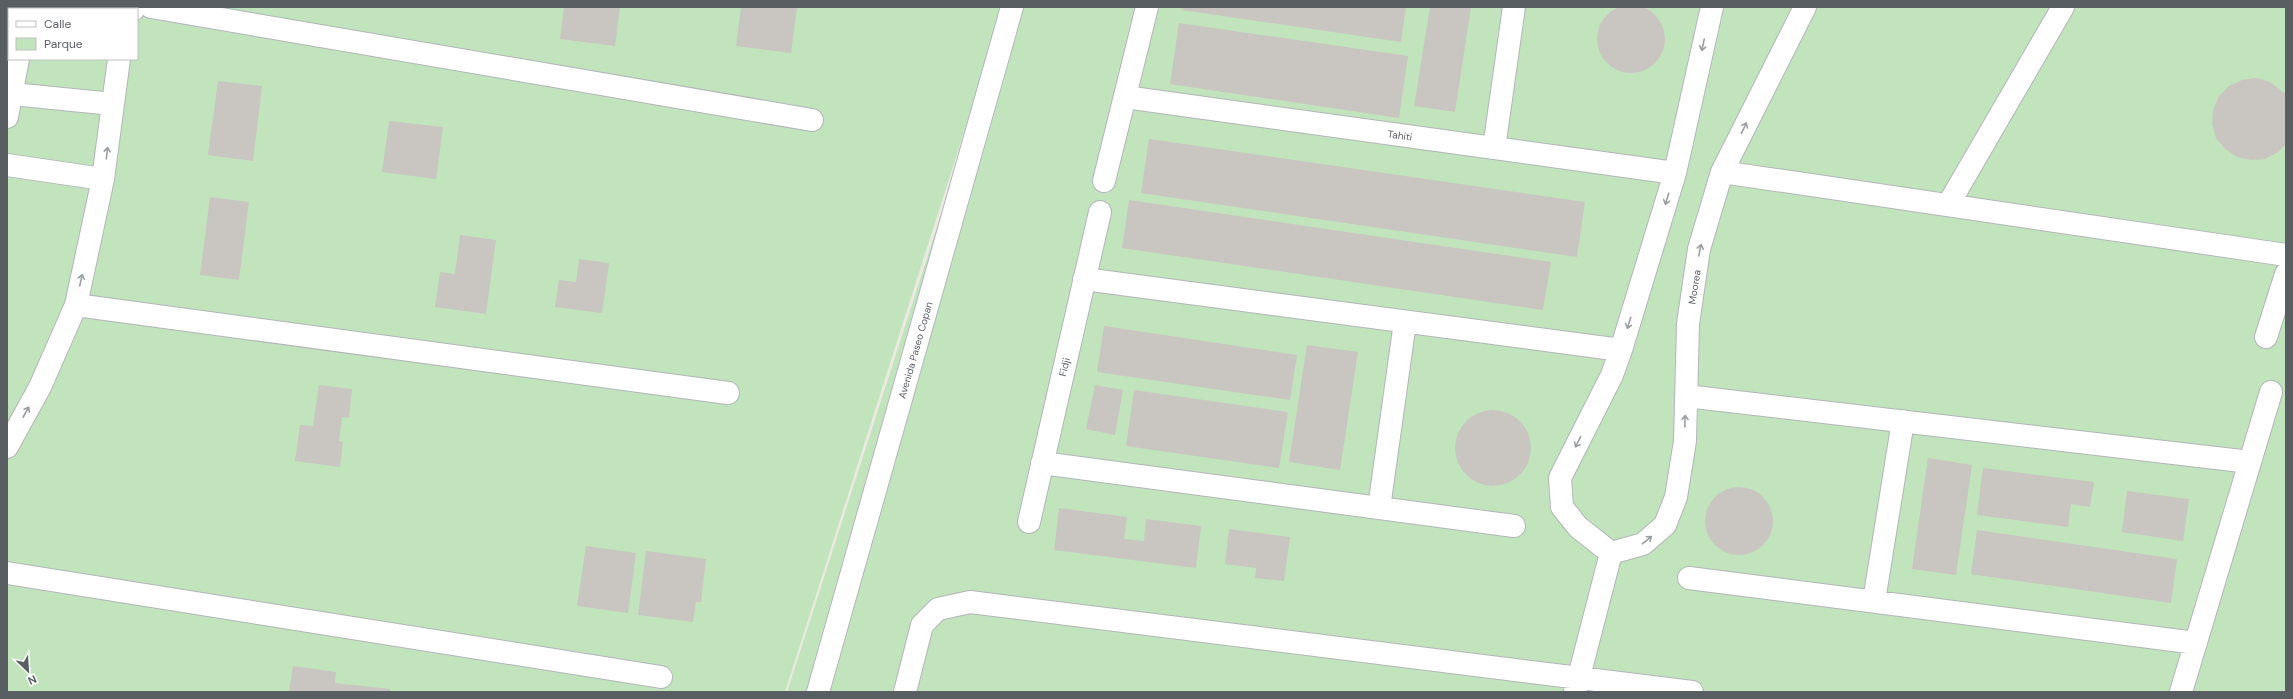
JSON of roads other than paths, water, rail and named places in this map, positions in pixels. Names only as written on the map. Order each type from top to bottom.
[{"type":"street","points":[[151,7],[812,120]]},
{"type":"street","name":"Avenida Paseo Copan","points":[[818,692],[1012,7]]},
{"type":"street","points":[[1104,181],[1147,7]]},
{"type":"street","points":[[1494,148],[1514,7]]},
{"type":"street","points":[[1577,684],[1611,553],[1578,527],[1562,507],[1560,478],[1612,375],[1621,350],[1675,173],[1712,7]]},
{"type":"street","name":"Moorea","points":[[1611,553],[1643,544],[1665,525],[1676,497],[1685,441],[1688,324],[1699,249],[1722,172],[1805,7]]},
{"type":"street","points":[[1948,205],[2063,7]]},
{"type":"street","points":[[7,116],[18,60]]},
{"type":"street","points":[[7,446],[40,387],[76,305],[103,179],[119,60]]},
{"type":"street","points":[[12,94],[113,104]]},
{"type":"street","name":"Tahiti","points":[[1125,97],[1675,173]]},
{"type":"street","points":[[7,165],[103,179]]},
{"type":"street","points":[[1722,172],[2286,255]]},
{"type":"street","name":"Fidji","points":[[1029,522],[1100,212]]},
{"type":"street","points":[[2266,337],[2286,274]]},
{"type":"street","points":[[1084,279],[1621,350]]},
{"type":"street","points":[[76,305],[728,393]]},
{"type":"street","points":[[1379,508],[1405,322]]},
{"type":"street","points":[[2181,692],[2271,392]]},
{"type":"street","points":[[1686,396],[2250,462]]},
{"type":"street","points":[[1874,601],[1902,422]]},
{"type":"street","points":[[1042,464],[1514,526]]},
{"type":"street","points":[[7,574],[661,677]]},
{"type":"street","points":[[1690,578],[2196,643]]},
{"type":"street","points":[[905,692],[922,625],[938,609],[970,602],[1577,684],[1692,692]]}]
